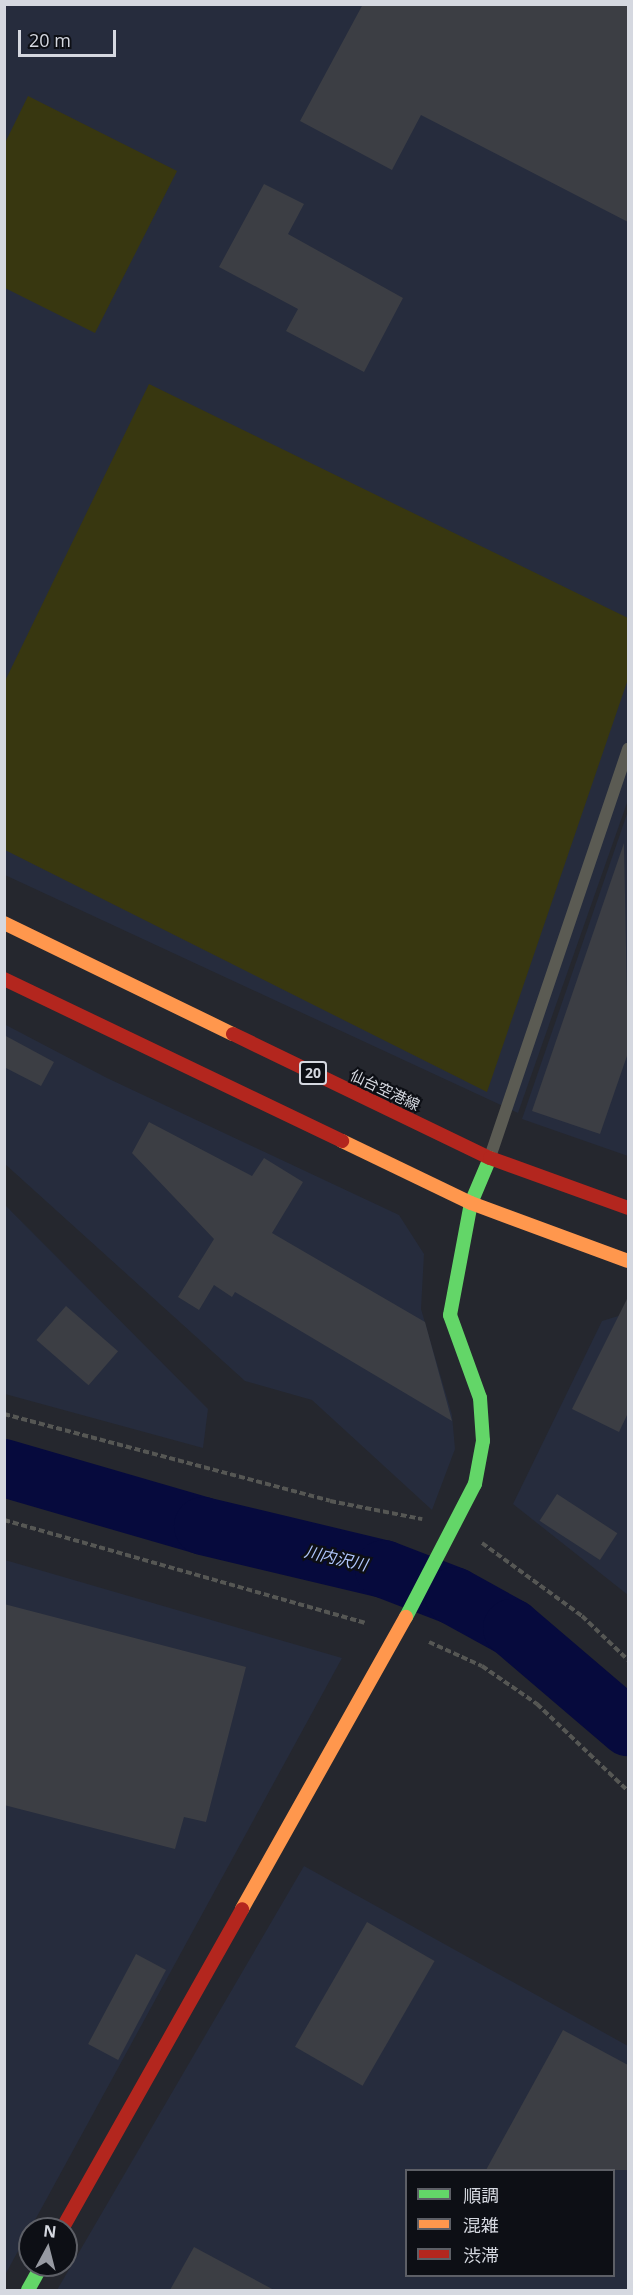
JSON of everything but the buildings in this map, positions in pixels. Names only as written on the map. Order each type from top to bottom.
[{"type":"main road","name":"仙台空港線","points":[[4,922],[490,1158],[628,1208]]},
{"type":"main road","points":[[4,979],[471,1203],[628,1261]]},
{"type":"main road","points":[[69,2217],[452,1534],[475,1484],[483,1441],[480,1398],[450,1315],[471,1203],[490,1158]]},
{"type":"lane","points":[[490,1158],[628,749]]},
{"type":"path","points":[[4,1414],[452,1534],[529,1575],[628,1659]]},
{"type":"path","points":[[4,1520],[399,1627],[441,1645],[537,1704],[628,1791]]},
{"type":"shaded area","points":[[5,5],[628,5],[628,800],[518,1113],[5,875]]},
{"type":"shaded area","points":[[28,96],[177,171],[95,333],[5,288],[5,143]]},
{"type":"shaded area","points":[[149,384],[628,618],[628,679],[487,1092],[5,850],[5,681]]},
{"type":"shaded area","points":[[628,811],[628,1156],[522,1119]]},
{"type":"shaded area","points":[[4,1024],[107,1078],[399,1215],[424,1254],[421,1309],[452,1415],[455,1449],[432,1510],[312,1400],[245,1381],[5,1164]]},
{"type":"shaded area","points":[[4,1204],[208,1409],[203,1448],[5,1394]]},
{"type":"shaded area","points":[[628,1313],[628,1595],[513,1504],[602,1321]]},
{"type":"shaded area","points":[[5,1560],[342,1658],[37,2217],[18,2217],[18,2251],[5,2275]]},
{"type":"shaded area","points":[[304,1866],[628,2046],[628,2290],[57,2290],[65,2277],[78,2277],[78,2254]]},
{"type":"waterway","name":"川内沢川","points":[[4,1468],[203,1526],[384,1569],[454,1596],[512,1628],[628,1727]]},
{"type":"traffic: fast","points":[[406,1617],[475,1484],[483,1441],[480,1398],[450,1315],[471,1203],[490,1158]]},
{"type":"traffic: fast","points":[[28,2290],[35,2277]]},
{"type":"traffic: slow","points":[[4,923],[233,1034]]},
{"type":"traffic: slow","points":[[342,1141],[471,1203],[628,1261]]},
{"type":"traffic: slow","points":[[242,1909],[406,1617]]},
{"type":"traffic: jam","points":[[4,979],[342,1141]]},
{"type":"traffic: jam","points":[[233,1034],[490,1158],[628,1208]]},
{"type":"traffic: jam","points":[[69,2217],[242,1909]]}]
